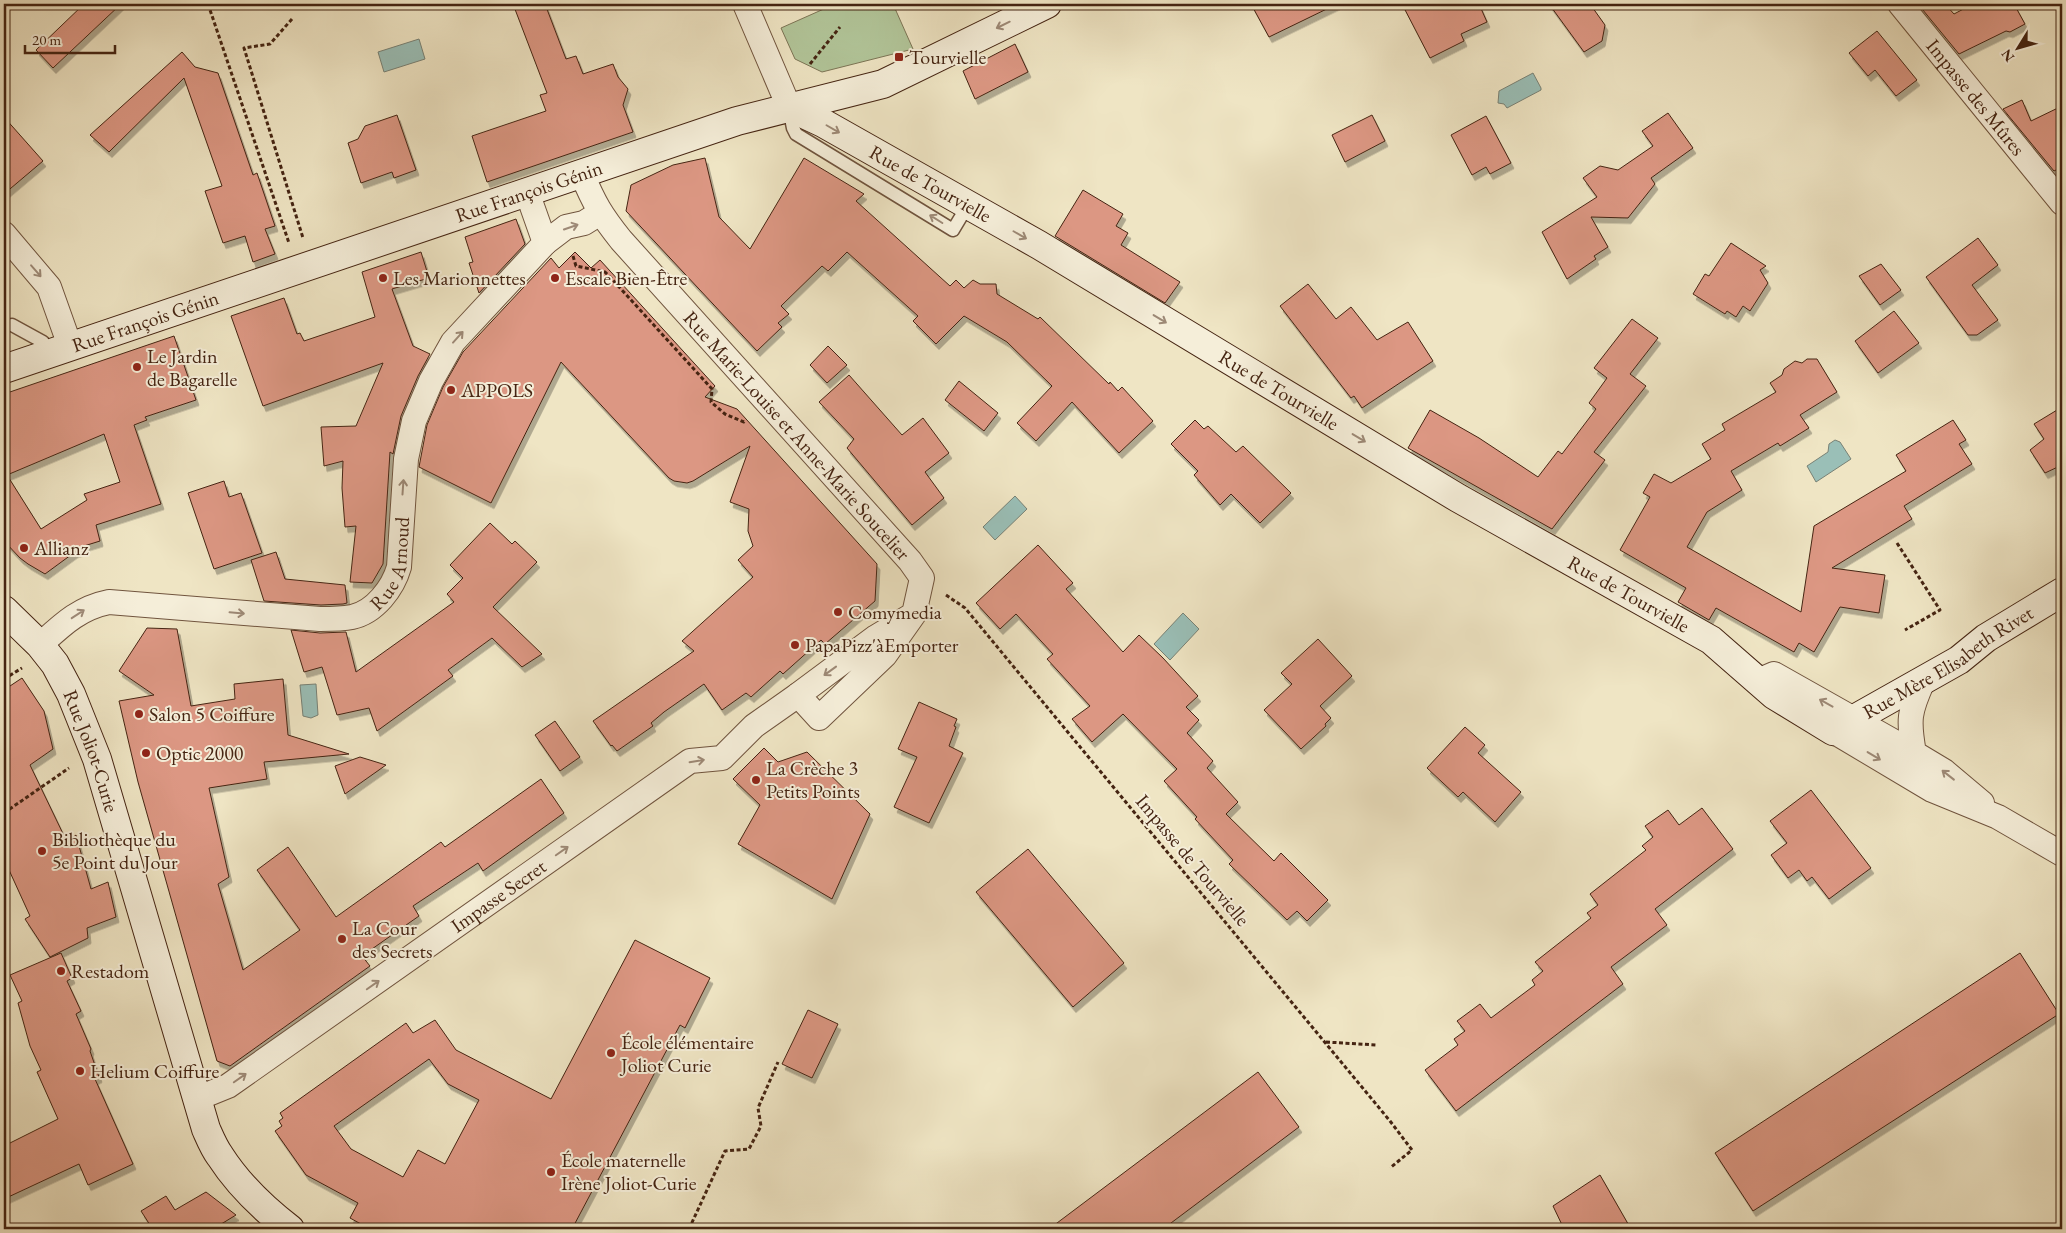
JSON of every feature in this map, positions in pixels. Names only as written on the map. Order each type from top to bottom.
[{"type":"main road","name":"Rue François Génin","points":[[4,369],[737,121],[882,84],[1047,4]]},
{"type":"main road","name":"Rue de Tourvielle","points":[[789,108],[823,124],[1047,250],[1458,498],[1711,640],[1774,694],[1843,724]]},
{"type":"main road","name":"Rue Mère Elisabeth Rivet","points":[[1843,724],[1959,660],[1986,638],[2062,592]]},
{"type":"main road","name":"Rue Joliot-Curie","points":[[4,610],[40,645],[55,664],[71,694],[97,759],[206,1129],[220,1156],[244,1186],[272,1215],[290,1229]]},
{"type":"street","points":[[746,4],[789,108]]},
{"type":"street","name":"Impasse des Mûres","points":[[1900,4],[2059,192]]},
{"type":"street","name":"Rue Marie-Louise et Anne-Marie Soucelier","points":[[582,174],[600,213],[621,240],[910,560],[922,578]]},
{"type":"street","points":[[527,192],[545,243]]},
{"type":"street","name":"Rue Arnoud","points":[[40,645],[68,620],[91,606],[109,602],[320,619],[353,617],[370,609],[383,597],[395,581],[399,567],[406,459],[414,421],[431,381],[453,342],[545,243],[566,227],[584,222],[600,213]]},
{"type":"street","points":[[4,234],[50,287],[58,350]]},
{"type":"street","name":"Impasse Secret","points":[[196,1099],[228,1086],[690,760],[722,758],[754,726],[876,637],[914,614],[922,578]]},
{"type":"street","points":[[1914,753],[1910,730],[1912,705],[1922,681]]},
{"type":"street","name":"Rue de Tourvielle","points":[[1843,724],[1914,753],[1944,771],[1998,817]]},
{"type":"street","name":"Rue de Tourvielle","points":[[1843,724],[1932,790],[1998,817],[2062,854]]},
{"type":"lane","points":[[12,325],[58,350]]},
{"type":"path","points":[[208,4],[290,248]]},
{"type":"path","points":[[292,19],[270,44],[244,48],[304,242]]},
{"type":"path","points":[[810,64],[840,27]]},
{"type":"path","points":[[573,254],[576,266],[605,272],[611,278],[712,389],[711,402],[724,414],[744,422],[750,417]]},
{"type":"path","points":[[1897,542],[1940,610],[1905,630]]},
{"type":"path","name":"Impasse de Tourvielle","points":[[922,578],[964,608],[1390,1121],[1412,1150],[1390,1168]]},
{"type":"path","points":[[4,679],[18,670]]},
{"type":"path","points":[[4,813],[69,768],[76,766]]},
{"type":"path","points":[[1326,1042],[1377,1045]]},
{"type":"path","points":[[689,1229],[725,1151],[748,1149],[761,1126],[758,1108],[778,1062]]},
{"type":"green space","points":[[835,4],[893,4],[913,49],[822,72],[795,59],[781,28]]},
{"type":"water","points":[[419,39],[425,59],[384,72],[378,52]]},
{"type":"water","points":[[1533,73],[1541,90],[1507,108],[1504,104],[1498,103],[1499,91]]},
{"type":"water","points":[[1835,440],[1840,442],[1851,459],[1816,482],[1807,466],[1828,452],[1829,444]]},
{"type":"water","points":[[1015,496],[1027,509],[995,540],[983,527]]},
{"type":"water","points":[[1183,613],[1199,629],[1170,660],[1154,644]]},
{"type":"water","points":[[316,684],[318,715],[311,718],[303,716],[300,685]]},
{"type":"building","points":[[84,4],[121,4],[53,68],[36,50]]},
{"type":"building","points":[[513,4],[545,4],[566,59],[576,56],[583,74],[613,64],[618,77],[628,89],[623,105],[633,132],[487,182],[472,136],[546,111],[540,95],[547,93]]},
{"type":"building","points":[[1251,4],[1337,4],[1269,37]]},
{"type":"building","points":[[1402,4],[1479,4],[1487,22],[1461,34],[1464,41],[1430,58]]},
{"type":"building","points":[[1549,4],[1590,4],[1605,25],[1602,41],[1584,52]]},
{"type":"building","points":[[1918,4],[1945,4],[1954,14],[1973,4],[2014,4],[2025,24],[1959,54]]},
{"type":"building","points":[[1877,31],[1917,80],[1896,96],[1875,70],[1868,76],[1849,53]]},
{"type":"building","points":[[1015,44],[1028,72],[975,99],[963,71]]},
{"type":"building","points":[[182,52],[195,67],[218,73],[253,175],[257,173],[275,226],[265,229],[275,254],[253,262],[245,236],[223,243],[205,191],[222,186],[184,78],[109,152],[90,135]]},
{"type":"building","points":[[2022,100],[2031,121],[2062,106],[2062,167],[2054,171],[2003,109]]},
{"type":"building","points":[[1668,113],[1693,148],[1651,178],[1655,184],[1628,218],[1591,217],[1608,247],[1594,256],[1596,259],[1567,279],[1542,232],[1597,197],[1583,178],[1600,166],[1618,170],[1653,146],[1642,131]]},
{"type":"building","points":[[397,115],[416,170],[394,178],[392,172],[361,183],[348,143],[358,139],[365,126]]},
{"type":"building","points":[[1372,115],[1385,141],[1345,162],[1332,135]]},
{"type":"building","points":[[1486,116],[1511,163],[1490,174],[1486,167],[1472,175],[1451,135]]},
{"type":"building","points":[[4,117],[43,161],[4,194]]},
{"type":"building","points":[[705,158],[719,217],[750,249],[804,158],[864,194],[856,201],[950,286],[956,280],[964,288],[973,280],[980,284],[996,284],[997,294],[1038,319],[1040,317],[1109,384],[1110,382],[1118,391],[1122,387],[1153,421],[1119,453],[1072,402],[1036,441],[1017,423],[1052,386],[1007,342],[964,316],[936,344],[913,321],[918,316],[847,252],[828,271],[822,266],[781,306],[789,314],[778,323],[782,327],[757,351],[626,211],[631,185],[673,165]]},
{"type":"building","points":[[1083,190],[1123,214],[1116,226],[1128,233],[1121,245],[1180,282],[1165,303],[1055,236]]},
{"type":"building","points":[[516,219],[525,244],[479,293],[469,263],[473,262],[465,237]]},
{"type":"building","points":[[1978,238],[1998,265],[1972,285],[1998,320],[1977,335],[1968,335],[1926,277]]},
{"type":"building","points":[[1731,243],[1766,266],[1760,270],[1768,283],[1750,311],[1743,306],[1736,317],[1727,311],[1725,314],[1693,294],[1705,274],[1709,276]]},
{"type":"building","points":[[421,252],[429,278],[392,289],[413,346],[430,354],[418,376],[401,416],[393,454],[390,452],[383,564],[372,583],[350,582],[356,526],[345,527],[342,488],[343,461],[324,466],[321,427],[356,426],[383,363],[263,406],[231,316],[284,298],[297,334],[300,333],[304,341],[375,317],[362,272]]},
{"type":"building","points":[[575,252],[591,268],[600,260],[715,386],[705,397],[737,409],[877,564],[875,601],[825,644],[821,640],[783,674],[780,671],[751,697],[746,693],[722,710],[704,684],[664,712],[651,723],[653,726],[617,751],[611,746],[593,721],[694,651],[682,641],[753,577],[738,560],[753,546],[748,531],[749,509],[730,502],[750,446],[693,481],[687,483],[674,481],[669,478],[561,362],[491,503],[419,467],[427,425],[443,387],[463,352],[551,258],[559,268]]},
{"type":"building","points":[[1881,264],[1901,290],[1880,305],[1859,276]]},
{"type":"building","points":[[1308,284],[1336,319],[1351,307],[1377,340],[1408,322],[1433,361],[1362,408],[1354,396],[1351,398],[1280,306]]},
{"type":"building","points":[[1894,311],[1919,343],[1878,373],[1855,341]]},
{"type":"building","points":[[1632,319],[1658,338],[1630,374],[1646,386],[1594,452],[1605,460],[1552,529],[1408,448],[1430,410],[1479,438],[1538,477],[1558,451],[1562,454],[1596,409],[1589,403],[1607,378],[1594,368]]},
{"type":"building","points":[[174,336],[196,400],[145,417],[147,420],[134,425],[161,504],[96,525],[100,541],[84,546],[85,549],[75,552],[45,574],[20,558],[4,541],[4,394]],"holes":[[[104,434],[120,482],[84,494],[87,500],[41,529],[7,475]]]},
{"type":"building","points":[[828,346],[847,365],[827,383],[810,365]]},
{"type":"building","points":[[1807,359],[1817,359],[1837,392],[1800,415],[1809,428],[1780,446],[1778,443],[1731,471],[1742,490],[1707,512],[1687,547],[1801,612],[1814,526],[1906,471],[1896,455],[1953,420],[1966,440],[1959,444],[1972,464],[1904,506],[1912,519],[1832,568],[1885,575],[1879,613],[1840,607],[1814,652],[1799,643],[1794,652],[1716,608],[1709,620],[1678,602],[1686,588],[1620,550],[1650,497],[1643,493],[1654,474],[1671,483],[1711,459],[1702,444],[1725,430],[1722,424],[1776,392],[1770,383],[1782,375],[1784,369],[1795,361],[1802,363]]},
{"type":"building","points":[[849,375],[902,435],[923,418],[949,453],[925,472],[944,498],[912,525],[847,448],[854,439],[819,402]]},
{"type":"building","points":[[959,381],[998,413],[984,431],[945,400]]},
{"type":"building","points":[[2062,407],[2062,465],[2045,473],[2030,450],[2044,439],[2034,424]]},
{"type":"building","points":[[1195,420],[1204,429],[1208,426],[1236,452],[1243,446],[1291,493],[1260,523],[1231,494],[1220,505],[1194,475],[1198,471],[1171,444]]},
{"type":"building","points":[[224,481],[229,497],[241,493],[262,553],[214,569],[188,493]]},
{"type":"building","points":[[490,523],[512,544],[515,541],[537,562],[493,607],[542,654],[522,667],[492,638],[448,670],[453,676],[377,731],[369,708],[337,715],[322,667],[304,672],[291,630],[320,633],[346,632],[356,672],[454,602],[447,594],[463,578],[450,565]]},
{"type":"building","points":[[1038,545],[1073,583],[1066,589],[1123,652],[1139,635],[1198,696],[1186,707],[1199,720],[1187,733],[1213,761],[1207,768],[1238,802],[1226,814],[1274,861],[1281,853],[1328,900],[1307,921],[1297,911],[1287,920],[1229,864],[1233,860],[1195,819],[1197,817],[1164,781],[1177,769],[1123,714],[1092,742],[1072,719],[1090,706],[1047,659],[1053,654],[1016,614],[1000,629],[976,603]]},
{"type":"building","points":[[276,552],[285,579],[345,585],[347,603],[321,605],[264,601],[251,560]]},
{"type":"building","points":[[147,628],[177,629],[191,706],[235,699],[234,684],[283,679],[288,735],[349,754],[264,762],[267,779],[209,788],[229,877],[218,884],[243,970],[300,930],[257,870],[288,847],[336,917],[441,842],[445,847],[541,779],[564,813],[483,871],[478,863],[413,906],[419,916],[362,956],[370,966],[230,1066],[217,1061],[138,782],[119,701],[154,695],[119,671]]},
{"type":"building","points":[[1318,639],[1352,676],[1320,706],[1331,718],[1325,724],[1326,726],[1301,749],[1264,710],[1292,684],[1281,673]]},
{"type":"building","points":[[22,678],[44,711],[53,749],[30,765],[67,842],[76,835],[91,889],[108,882],[116,917],[87,928],[88,938],[50,957],[25,919],[30,916],[4,859],[4,690]]},
{"type":"building","points":[[919,702],[957,719],[949,746],[963,753],[929,823],[894,807],[917,757],[898,749]]},
{"type":"building","points":[[555,721],[580,757],[560,771],[535,735]]},
{"type":"building","points":[[1465,727],[1485,745],[1478,753],[1521,792],[1495,822],[1463,792],[1458,797],[1427,768]]},
{"type":"building","points":[[764,748],[778,762],[807,752],[870,814],[832,899],[738,844],[760,805],[733,779]]},
{"type":"building","points":[[360,757],[386,765],[345,794],[335,766]]},
{"type":"building","points":[[1811,790],[1871,868],[1829,899],[1812,877],[1807,881],[1799,870],[1788,878],[1771,855],[1787,843],[1770,821]]},
{"type":"building","points":[[1702,808],[1733,849],[1655,909],[1667,925],[1611,967],[1623,984],[1456,1111],[1425,1070],[1458,1045],[1454,1039],[1465,1031],[1457,1021],[1480,1004],[1491,1018],[1535,985],[1532,980],[1543,971],[1535,962],[1591,918],[1587,913],[1598,905],[1590,894],[1646,850],[1642,846],[1653,837],[1645,826],[1668,810],[1679,825]]},
{"type":"building","points":[[1028,849],[1124,963],[1073,1007],[976,892]]},
{"type":"building","points":[[635,940],[710,978],[685,1028],[680,1025],[572,1229],[370,1229],[350,1218],[358,1203],[306,1175],[275,1131],[282,1126],[279,1121],[283,1118],[280,1113],[406,1023],[413,1033],[435,1020],[456,1050],[551,1099]],"holes":[[[429,1059],[448,1084],[479,1100],[445,1164],[418,1150],[403,1177],[351,1149],[334,1126]]]},
{"type":"building","points":[[61,953],[72,978],[67,981],[81,1011],[76,1014],[91,1049],[90,1051],[99,1077],[95,1079],[133,1164],[88,1185],[79,1164],[4,1199],[4,1146],[58,1119],[37,1072],[41,1070],[30,1046],[18,1003],[22,1001],[10,975]]},
{"type":"building","points":[[2020,953],[2059,1014],[1753,1211],[1715,1153]]},
{"type":"building","points":[[808,1010],[838,1024],[812,1078],[782,1064]]},
{"type":"building","points":[[1258,1072],[1299,1127],[1163,1229],[1049,1229]]},
{"type":"building","points":[[1600,1175],[1631,1229],[1564,1229],[1553,1206]]},
{"type":"building","points":[[206,1192],[236,1215],[213,1229],[143,1229],[150,1225],[141,1211],[166,1196],[175,1210]]},
{"type":"place","name":"Tourvielle","points":[[899,57]]},
{"type":"place","name":"Les Marionnettes","points":[[383,278]]},
{"type":"place","name":"Escale Bien-Être","points":[[555,278]]},
{"type":"place","name":"Le Jardin de Bagarelle","points":[[137,367]]},
{"type":"place","name":"APPOLS","points":[[451,390]]},
{"type":"place","name":"Allianz","points":[[24,548]]},
{"type":"place","name":"Comymedia","points":[[838,612]]},
{"type":"place","name":"PapaPizz'àEmporter","points":[[795,645]]},
{"type":"place","name":"Salon 5 Coiffure","points":[[139,714]]},
{"type":"place","name":"Optic 2000","points":[[146,753]]},
{"type":"place","name":"La Crèche 3 Petits Points","points":[[756,780]]},
{"type":"place","name":"Bibliothèque du 5e Point du Jour","points":[[42,851]]},
{"type":"place","name":"La Cour des Secrets","points":[[342,939]]},
{"type":"place","name":"Restadom","points":[[61,971]]},
{"type":"place","name":"École élémentaire Joliot Curie","points":[[611,1053]]},
{"type":"place","name":"Helium Coiffure","points":[[80,1071]]},
{"type":"place","name":"École maternelle Irène Joliot-Curie","points":[[551,1172]]}]
